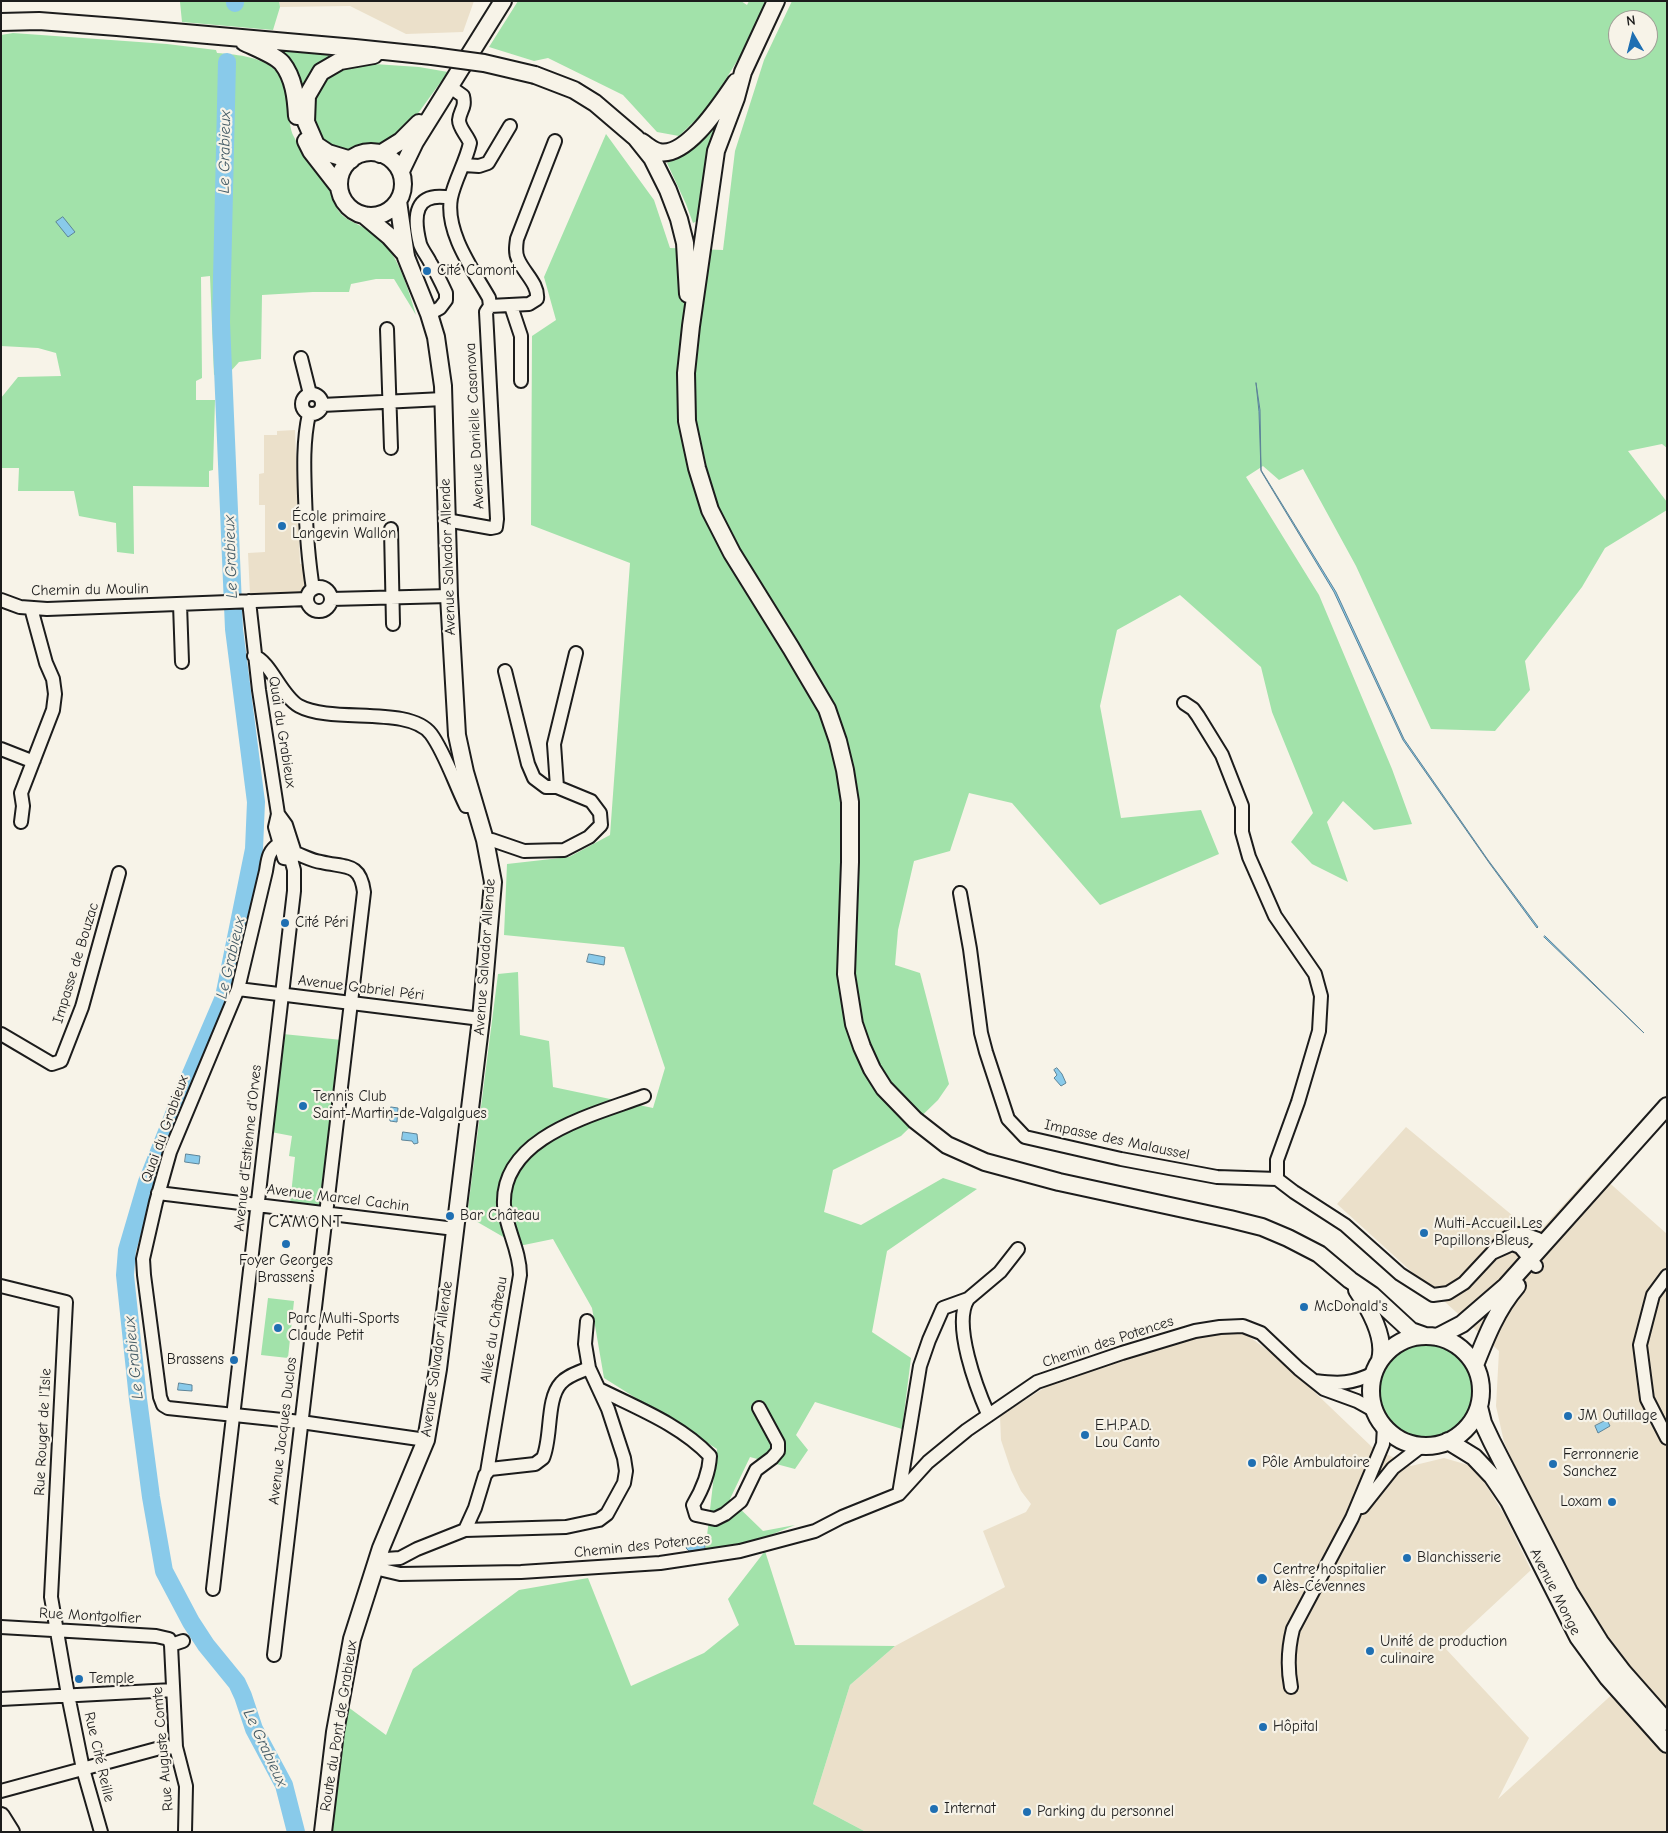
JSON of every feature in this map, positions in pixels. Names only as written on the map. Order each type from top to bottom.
[{"type":"main road","points":[[400,171],[438,103],[503,1]]},
{"type":"main road","points":[[776,1],[743,72],[736,98],[716,151],[691,326],[686,373],[687,421],[697,468],[710,510],[732,553],[827,709],[838,741],[850,802],[846,974],[854,1024],[862,1047],[884,1088],[915,1120],[947,1145],[985,1162],[1058,1182],[1262,1227],[1319,1254],[1350,1280],[1372,1295],[1410,1331],[1452,1342],[1466,1352],[1475,1365],[1480,1379],[1481,1393],[1479,1407],[1474,1418],[1458,1436],[1440,1444],[1423,1445],[1408,1442],[1395,1436],[1384,1426],[1375,1411],[1371,1392],[1382,1354],[1378,1329],[1367,1304],[1350,1280]]},
{"type":"main road","points":[[1,22],[39,21],[235,38],[432,56],[484,64],[535,75],[574,90],[595,103],[636,138],[657,152],[679,149],[712,114],[743,72]]},
{"type":"main road","points":[[235,38],[282,62],[290,76],[296,94],[297,120],[311,151],[340,187]]},
{"type":"main road","points":[[351,160],[328,153],[316,144],[306,122],[307,96],[322,72],[340,61],[366,56],[402,53]]},
{"type":"main road","points":[[380,154],[401,141],[438,103]]},
{"type":"main road","points":[[636,138],[652,158],[680,220],[685,243],[691,326]]},
{"type":"main road","points":[[364,154],[380,154],[388,157],[396,164],[403,181],[402,192],[392,209],[384,214],[374,216],[355,212],[347,205],[342,196],[340,177],[344,168],[351,160],[364,154]]},
{"type":"main road","name":"Avenue Salvador Allende","points":[[376,1564],[426,1440],[438,1369],[481,1019],[493,882],[485,840],[456,735],[446,520],[443,399],[436,337],[406,256],[398,201]]},
{"type":"main road","name":"Avenue Salvador Allende","points":[[364,215],[389,236],[406,256]]},
{"type":"main road","points":[[1475,1365],[1488,1333],[1507,1298],[1533,1262],[1544,1242],[1598,1185],[1667,1106]]},
{"type":"main road","points":[[1377,1366],[1389,1350],[1400,1342],[1412,1338],[1431,1336],[1462,1324],[1481,1308],[1533,1262],[1667,1121]]},
{"type":"main road","name":"Avenue Monge","points":[[1479,1407],[1492,1442],[1569,1592],[1600,1642],[1623,1672],[1667,1722]]},
{"type":"main road","name":"Avenue Monge","points":[[1448,1441],[1474,1457],[1492,1476],[1509,1501],[1578,1637],[1608,1678],[1667,1744]]},
{"type":"main road","name":"Route du Pont de Grabieux","points":[[323,1832],[335,1732],[352,1639],[376,1564]]},
{"type":"main road","points":[[1,1816],[10,1832]]},
{"type":"street","name":"Avenue Danielle Casanova","points":[[446,520],[491,528],[496,527],[497,519],[486,312],[490,306],[489,298],[456,238],[451,213],[451,198],[464,165],[470,143],[469,137],[460,123],[464,108],[463,96],[449,86]]},
{"type":"street","points":[[464,165],[479,166],[488,163],[510,126]]},
{"type":"street","points":[[490,306],[529,304],[537,299],[537,290],[518,262],[517,239],[555,141]]},
{"type":"street","points":[[429,314],[440,308],[446,300],[446,293],[421,246],[416,219],[418,209],[426,200],[431,197],[440,196],[451,198]]},
{"type":"street","points":[[511,306],[521,336],[521,381]]},
{"type":"street","points":[[387,329],[390,448]]},
{"type":"street","points":[[301,358],[303,409],[308,414]]},
{"type":"street","points":[[303,398],[314,394],[320,398],[322,405],[318,413],[308,414]]},
{"type":"street","points":[[322,405],[443,399]]},
{"type":"street","points":[[308,414],[304,435],[304,456],[309,606],[319,612],[329,606],[331,599],[325,589],[321,588],[310,594]]},
{"type":"street","points":[[391,529],[393,624]]},
{"type":"street","name":"Chemin du Moulin","points":[[1,600],[20,607],[31,608],[246,601],[310,594]]},
{"type":"street","points":[[331,599],[449,596]]},
{"type":"street","name":"Quai du Grabieux","points":[[246,601],[278,814],[275,827],[279,844],[291,860]]},
{"type":"street","points":[[180,604],[182,662]]},
{"type":"street","points":[[20,822],[23,806],[21,793],[53,710],[55,694],[53,679],[46,663],[31,608]]},
{"type":"street","points":[[557,787],[554,744],[576,653]]},
{"type":"street","points":[[254,656],[261,658],[281,688],[297,705],[312,712],[406,719],[424,726],[437,743],[466,806],[475,806]]},
{"type":"street","points":[[485,840],[492,840],[524,851],[564,850],[589,837],[601,825],[600,813],[590,801],[557,787],[546,787],[534,778],[528,764],[505,670]]},
{"type":"street","points":[[1184,704],[1198,716],[1222,755],[1242,806],[1242,832],[1248,857],[1275,916],[1315,974],[1321,996],[1319,1031],[1298,1102],[1277,1160],[1277,1178],[1294,1192],[1345,1225],[1400,1274],[1432,1294],[1448,1293],[1464,1284],[1498,1244],[1509,1236],[1520,1233],[1544,1242]]},
{"type":"street","points":[[1,749],[29,760],[34,760]]},
{"type":"street","points":[[266,871],[277,860],[291,860],[286,825],[278,814]]},
{"type":"street","name":"Quai du Grabieux","points":[[234,1414],[168,1408],[163,1405],[157,1375],[144,1259],[158,1193],[176,1137],[238,989],[269,854],[279,844]]},
{"type":"street","name":"Avenue Jacques Duclos","points":[[274,1655],[364,892],[362,878],[354,868],[291,860]]},
{"type":"street","name":"Avenue d'Estienne d'Orves","points":[[212,1589],[294,891],[291,860]]},
{"type":"street","name":"Impasse de Bouzac","points":[[1,1034],[52,1064],[61,1061],[82,1007],[119,873]]},
{"type":"street","name":"Impasse des Malaussel","points":[[960,893],[970,949],[981,1033],[986,1052],[1008,1119],[1025,1137],[1121,1159],[1217,1177],[1277,1178]]},
{"type":"street","name":"Avenue Gabriel Péri","points":[[238,989],[481,1019]]},
{"type":"street","name":"Allée du Château","points":[[465,1530],[486,1472],[520,1275],[519,1261],[507,1224],[504,1206],[504,1189],[508,1176],[524,1153],[548,1135],[644,1096]]},
{"type":"street","name":"Avenue Marcel Cachin","points":[[158,1193],[455,1229]]},
{"type":"street","points":[[1492,1253],[1512,1244],[1520,1246],[1533,1262]]},
{"type":"street","points":[[988,1414],[975,1383],[966,1347],[962,1320],[964,1307],[968,1300],[1000,1272],[1018,1249]]},
{"type":"street","points":[[1667,1276],[1653,1295],[1640,1345],[1647,1399],[1667,1438]]},
{"type":"street","name":"Rue Rouget de l'Isle","points":[[1,1286],[66,1302],[51,1596],[56,1630]]},
{"type":"street","points":[[899,1494],[920,1366],[929,1340],[943,1308],[968,1300]]},
{"type":"street","points":[[376,1564],[386,1559],[400,1558],[465,1530],[566,1526],[599,1520],[607,1514],[624,1483],[626,1471],[608,1409],[589,1368],[585,1344],[587,1321]]},
{"type":"street","name":"Chemin des Potences","points":[[376,1564],[383,1570],[400,1574],[521,1572],[660,1563],[748,1549],[815,1531],[842,1517],[899,1494],[928,1462],[988,1414],[1037,1382],[1075,1368],[1195,1331],[1220,1327],[1243,1326],[1261,1333],[1299,1369],[1324,1389],[1357,1401],[1375,1411]]},
{"type":"street","points":[[1315,1381],[1338,1384],[1358,1381],[1377,1366]]},
{"type":"street","points":[[486,1472],[493,1468],[535,1464],[541,1461],[544,1456],[552,1405],[559,1386],[566,1379],[589,1368]]},
{"type":"street","points":[[599,1389],[698,1443],[710,1456],[702,1489],[693,1505],[696,1515],[715,1520],[741,1501],[756,1470],[772,1458],[778,1450],[778,1443],[759,1408]]},
{"type":"street","points":[[234,1414],[426,1440]]},
{"type":"street","points":[[1291,1687],[1288,1668],[1288,1648],[1293,1628],[1352,1518],[1383,1444],[1384,1426]]},
{"type":"street","points":[[1352,1518],[1393,1468],[1423,1445]]},
{"type":"street","name":"Rue Montgolfier","points":[[1,1627],[163,1637],[177,1643]]},
{"type":"street","name":"Rue Cité Reille","points":[[56,1630],[83,1769],[101,1832]]},
{"type":"street","name":"Rue Auguste Comte","points":[[177,1643],[173,1690],[176,1747],[186,1786],[185,1832]]},
{"type":"street","points":[[1,1699],[173,1690]]},
{"type":"street","points":[[1,1791],[160,1748],[176,1747]]},
{"type":"shaded area","points":[[279,1],[474,1],[463,32],[406,34],[350,6],[280,7]]},
{"type":"shaded area","name":"École primaire Langevin Wallon","points":[[295,430],[300,564],[303,564],[308,586],[304,593],[250,595],[248,553],[265,552],[265,505],[259,505],[259,474],[264,473],[264,435],[277,435],[277,431]]},
{"type":"shaded area","name":"Centre hospitalier Alès-Cévennes","points":[[1406,1127],[1536,1235],[1595,1170],[1667,1234],[1667,1832],[866,1832],[813,1804],[850,1685],[895,1646],[1005,1587],[983,1531],[1026,1512],[1031,1504],[1021,1491],[1011,1470],[1001,1440],[1000,1416],[1063,1376],[1201,1337],[1243,1332],[1282,1361],[1372,1447],[1411,1466],[1444,1458],[1475,1467],[1505,1516],[1531,1570],[1446,1649],[1529,1738],[1498,1799],[1630,1678],[1566,1578],[1504,1442],[1496,1406],[1499,1351],[1337,1204]]},
{"type":"green space","points":[[279,1],[280,7],[273,30],[182,22],[180,2]]},
{"type":"green space","points":[[518,1],[741,1],[747,5],[749,1],[766,1],[742,53],[708,108],[679,136],[657,132],[623,95],[548,58],[534,61],[489,47]]},
{"type":"green space","points":[[792,1],[1667,1],[1667,448],[1662,444],[1628,451],[1667,502],[1667,510],[1605,548],[1582,587],[1525,661],[1530,690],[1495,731],[1431,729],[1356,566],[1303,469],[1279,480],[1263,466],[1246,477],[1319,595],[1392,769],[1412,824],[1374,830],[1343,801],[1327,822],[1348,882],[1312,864],[1291,842],[1313,813],[1272,712],[1261,667],[1180,595],[1117,630],[1100,706],[1121,818],[1201,810],[1219,854],[1100,905],[1012,803],[969,793],[950,851],[914,861],[898,930],[895,965],[920,973],[949,1084],[938,1100],[901,1136],[833,1170],[824,1212],[861,1225],[943,1178],[977,1189],[887,1251],[872,1332],[911,1358],[902,1429],[815,1402],[796,1435],[808,1450],[795,1469],[750,1457],[730,1499],[763,1531],[795,1525],[763,1538],[705,1553],[717,1449],[604,1378],[592,1308],[553,1239],[519,1246],[467,1216],[498,974],[518,972],[520,1035],[549,1041],[553,1087],[653,1108],[665,1068],[624,947],[504,935],[507,864],[569,857],[610,835],[630,563],[531,525],[532,336],[556,320],[544,277],[606,134],[654,200],[670,248],[723,250],[735,151],[764,60]]},
{"type":"green space","points":[[13,33],[167,44],[216,50],[217,53],[242,56],[267,64],[280,75],[284,82],[287,90],[291,130],[302,153],[327,184],[335,204],[342,215],[371,232],[384,243],[404,278],[416,315],[394,279],[376,279],[351,284],[349,292],[262,295],[261,359],[239,362],[230,372],[214,375],[210,276],[201,277],[202,378],[196,381],[196,400],[215,400],[213,470],[209,471],[209,487],[133,486],[134,554],[117,552],[116,523],[79,516],[74,491],[18,491],[19,468],[1,468],[1,398],[18,377],[61,376],[56,353],[38,348],[1,346],[1,35]]},
{"type":"green space","points":[[277,50],[336,55],[301,88]]},
{"type":"green space","points":[[374,64],[419,67],[448,72],[419,112],[406,126],[384,144],[366,144],[342,151],[328,145],[319,137],[310,111],[322,80],[348,66]]},
{"type":"green space","points":[[717,123],[716,131],[701,188],[697,221],[693,223],[667,163],[685,154]]},
{"type":"green space","name":"Tennis Club Saint-Martin-de-Valgalgues","points":[[283,1034],[342,1040],[319,1206],[290,1204],[295,1157],[289,1156],[292,1136],[271,1132]]},
{"type":"green space","name":"Parc Multi-Sports Claude Petit","points":[[268,1298],[294,1301],[288,1358],[261,1355]]},
{"type":"green space","points":[[1426,1344],[1444,1348],[1460,1358],[1470,1374],[1474,1392],[1470,1410],[1460,1426],[1444,1436],[1426,1440],[1408,1436],[1392,1426],[1382,1410],[1378,1392],[1382,1374],[1392,1358],[1408,1348]]},
{"type":"green space","points":[[765,1551],[795,1645],[895,1646],[850,1685],[813,1804],[866,1832],[329,1832],[348,1707],[386,1735],[413,1669],[519,1590],[588,1578],[631,1686],[704,1653],[739,1625],[728,1599]]},
{"type":"water","points":[[63,217],[75,232],[68,237],[56,222]]},
{"type":"water","points":[[1256,383],[1260,410],[1261,470],[1336,592],[1404,739],[1537,928],[1490,864],[1403,740],[1334,592],[1261,471]]},
{"type":"water","points":[[1545,936],[1644,1033],[1544,937]]},
{"type":"water","points":[[589,954],[605,957],[604,965],[587,962]]},
{"type":"water","points":[[1057,1068],[1066,1083],[1061,1086],[1054,1078],[1057,1075],[1054,1070]]},
{"type":"water","points":[[391,1107],[398,1108],[397,1122],[390,1121],[389,1113],[391,1112]]},
{"type":"water","points":[[403,1132],[417,1134],[418,1143],[414,1144],[412,1141],[402,1140]]},
{"type":"water","points":[[186,1154],[200,1156],[199,1164],[185,1162]]},
{"type":"water","points":[[179,1383],[192,1385],[192,1391],[178,1390]]},
{"type":"water","points":[[1607,1420],[1610,1426],[1598,1433],[1595,1426]]},
{"type":"water","points":[[705,1543],[705,1549],[689,1551],[686,1548],[688,1545]]},
{"type":"waterway","name":"Le Grabieux","points":[[227,62],[221,322],[234,629],[256,802],[254,849],[224,997],[147,1182],[127,1250],[125,1275],[138,1399],[151,1497],[164,1571],[191,1622],[206,1645],[237,1683],[254,1729],[284,1785],[296,1832]]},
{"type":"place","name":"Cité Camont","points":[[427,271]]},
{"type":"place","name":"École primaire Langevin Wallon","points":[[282,526]]},
{"type":"place","name":"Cité Péri","points":[[285,923]]},
{"type":"place","name":"Tennis Club Saint-Martin-de-Valgalgues","points":[[303,1106]]},
{"type":"place","name":"Bar Château","points":[[450,1216]]},
{"type":"place","name":"Multi-Accueil Les Papillons Bleus","points":[[1424,1233]]},
{"type":"place","name":"Foyer Georges Brassens","points":[[286,1244]]},
{"type":"place","name":"McDonald's","points":[[1304,1307]]},
{"type":"place","name":"Parc Multi-Sports Claude Petit","points":[[278,1328]]},
{"type":"place","name":"Brassens","points":[[234,1360]]},
{"type":"place","name":"JM Outillage","points":[[1568,1416]]},
{"type":"place","name":"E.H.P.A.D. Lou Canto","points":[[1085,1435]]},
{"type":"place","name":"Pôle Ambulatoire","points":[[1252,1463]]},
{"type":"place","name":"Ferronnerie Sanchez","points":[[1553,1464]]},
{"type":"place","name":"Loxam","points":[[1612,1502]]},
{"type":"place","name":"Blanchisserie","points":[[1407,1558]]},
{"type":"place","name":"Centre hospitalier Alès-Cévennes","points":[[1262,1579]]},
{"type":"place","name":"Unité de production culinaire","points":[[1370,1651]]},
{"type":"place","name":"Temple","points":[[79,1679]]},
{"type":"place","name":"Hôpital","points":[[1263,1727]]},
{"type":"place","name":"Internat","points":[[934,1809]]},
{"type":"place","name":"Parking du personnel","points":[[1027,1812]]},
{"type":"district","name":"CAMONT","points":[[306,1222]]}]
